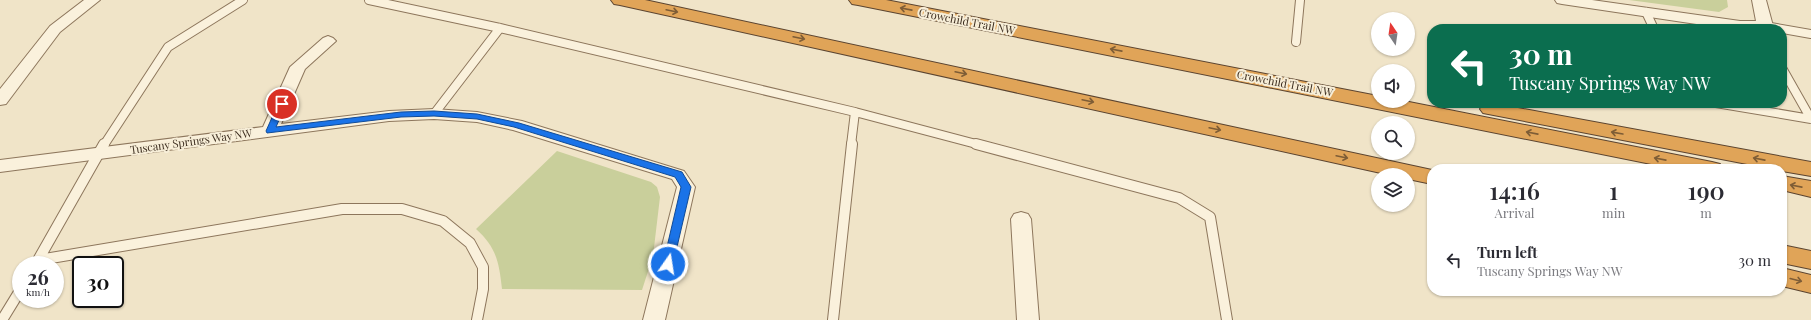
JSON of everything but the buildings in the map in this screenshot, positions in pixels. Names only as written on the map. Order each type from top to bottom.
[{"type":"highway","points":[[620,0],[1427,177]]},
{"type":"highway","name":"Crowchild Trail NW","points":[[858,0],[1687,164]]},
{"type":"highway","points":[[1147,56],[1204,57],[1371,88]]},
{"type":"highway","points":[[1415,95],[1427,98]]},
{"type":"highway","points":[[1482,108],[1811,168]]},
{"type":"highway","points":[[1787,184],[1811,189]]},
{"type":"highway","points":[[1787,255],[1811,260]]},
{"type":"highway","points":[[1787,277],[1811,284]]},
{"type":"street","points":[[0,100],[55,29],[93,0]]},
{"type":"street","points":[[1562,0],[1727,24]]},
{"type":"street","points":[[1759,0],[1765,24]]},
{"type":"street","points":[[270,131],[298,67],[328,41]]},
{"type":"street","name":"Tuscany Springs Way NW","points":[[0,166],[389,116],[434,114],[477,117],[516,125],[678,174],[686,187],[654,320]]},
{"type":"street","points":[[1021,219],[1028,320]]},
{"type":"lane","points":[[40,256],[98,154],[168,47],[243,0]]},
{"type":"lane","points":[[369,0],[500,28],[855,112],[1179,198],[1210,218],[1227,320]]},
{"type":"lane","points":[[1296,42],[1300,0]]},
{"type":"lane","points":[[1646,12],[1652,24]]},
{"type":"lane","points":[[434,114],[500,28]]},
{"type":"lane","points":[[1787,30],[1811,34]]},
{"type":"lane","points":[[1787,77],[1811,119]]},
{"type":"lane","points":[[1746,108],[1811,119]]},
{"type":"lane","points":[[833,320],[855,112]]},
{"type":"lane","points":[[64,257],[342,209],[402,208],[443,221],[470,243],[483,267],[483,288],[477,320]]},
{"type":"lane","points":[[2,320],[12,304]]},
{"type":"green space","points":[[1629,0],[1727,0],[1728,7],[1719,12]]},
{"type":"green space","points":[[557,151],[651,182],[657,187],[660,197],[653,256],[642,290],[502,289],[500,271],[493,249],[476,229]]},
{"type":"route","points":[[282,104],[270,131],[412,114],[477,117],[516,125],[678,174],[686,187],[668,264]]}]
